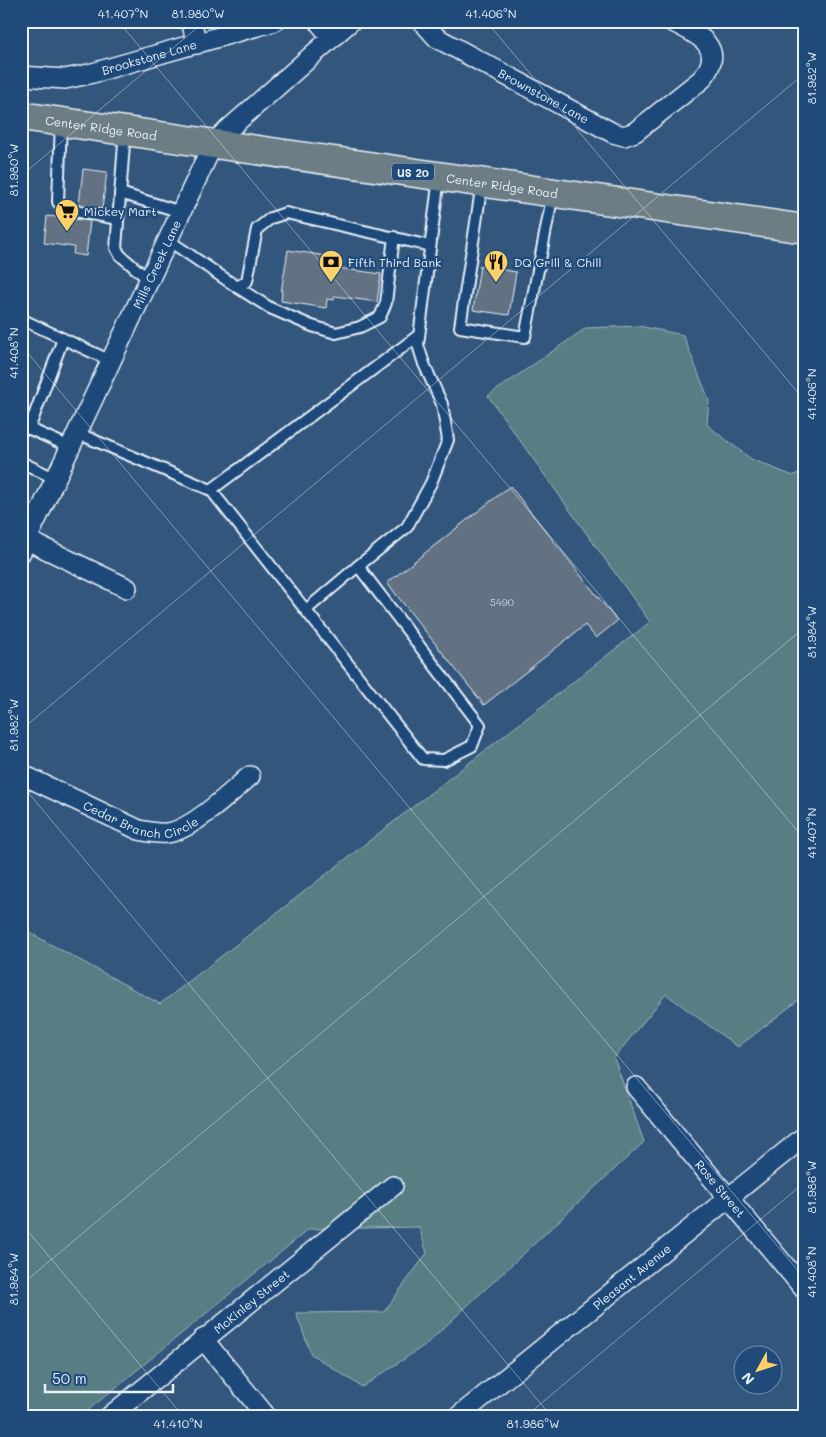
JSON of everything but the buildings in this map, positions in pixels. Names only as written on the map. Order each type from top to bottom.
[{"type":"main road","name":"Center Ridge Road","points":[[21,116],[214,142],[805,229]]},
{"type":"street","points":[[191,21],[198,44]]},
{"type":"street","name":"Brookstone Lane","points":[[21,76],[65,79],[81,76],[275,21]]},
{"type":"street","points":[[318,21],[332,38]]},
{"type":"street","name":"Mills Creek Lane","points":[[24,546],[214,142],[351,21]]},
{"type":"street","name":"Brownstone Lane","points":[[422,21],[437,38],[614,133],[624,136],[634,132],[668,106],[702,79],[710,68],[712,55],[708,43],[698,34],[672,21]]},
{"type":"street","points":[[24,546],[127,588]]},
{"type":"street","name":"Cedar Branch Circle","points":[[21,774],[140,830],[154,834],[182,829],[194,822],[250,776]]},
{"type":"street","name":"Rose Street","points":[[636,1087],[805,1290]]},
{"type":"street","name":"Pleasant Avenue","points":[[459,1416],[805,1136]]},
{"type":"street","name":"McKinley Street","points":[[110,1416],[393,1186]]},
{"type":"street","points":[[203,1339],[266,1416]]},
{"type":"lane","points":[[61,121],[58,202],[64,209],[118,219]]},
{"type":"lane","points":[[126,130],[116,248],[120,255],[149,280]]},
{"type":"lane","points":[[306,610],[407,527],[432,484],[448,440],[442,404],[424,364],[418,344],[439,176]]},
{"type":"lane","points":[[482,182],[460,327],[525,338],[553,192]]},
{"type":"lane","points":[[120,193],[181,212]]},
{"type":"lane","points":[[236,287],[247,281],[257,230],[271,218],[286,213],[430,246]]},
{"type":"lane","points":[[168,240],[270,308],[312,326],[336,333],[360,327],[380,317],[386,303],[394,237]]},
{"type":"lane","points":[[21,319],[111,361]]},
{"type":"lane","points":[[211,490],[419,335]]},
{"type":"lane","points":[[63,339],[25,427],[74,440],[211,490],[423,759],[444,760],[472,746],[480,725],[358,566]]},
{"type":"lane","points":[[22,463],[56,479]]},
{"type":"green space","points":[[639,326],[683,335],[709,400],[707,425],[751,459],[793,476],[805,469],[805,995],[738,1047],[666,994],[614,1058],[644,1142],[425,1345],[362,1387],[311,1354],[296,1313],[384,1312],[427,1253],[419,1227],[309,1229],[81,1416],[21,1416],[21,928],[160,1004],[650,622],[488,396],[586,328]]},
{"type":"place","name":"Mickey Mart","points":[[67,232]]},
{"type":"place","name":"Fifth Third Bank","points":[[331,283]]},
{"type":"place","name":"DQ Grill & Chill","points":[[496,283]]}]
